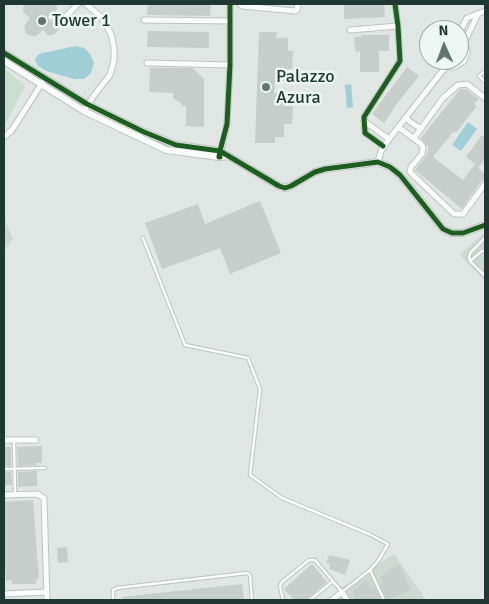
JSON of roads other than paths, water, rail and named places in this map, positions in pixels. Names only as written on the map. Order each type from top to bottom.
[{"type":"street","points":[[51,18],[66,16],[78,4]]},
{"type":"street","points":[[86,4],[101,17],[111,34],[114,47],[114,60],[110,75],[86,108]]},
{"type":"street","points":[[220,154],[227,124],[230,65],[230,4]]},
{"type":"street","points":[[240,4],[242,6],[270,6],[295,11],[298,4]]},
{"type":"street","points":[[383,146],[366,133],[363,121],[366,110],[400,61],[396,4]]},
{"type":"street","points":[[466,20],[485,11]]},
{"type":"street","points":[[469,28],[478,13]]},
{"type":"street","points":[[144,20],[230,20]]},
{"type":"street","points":[[350,30],[398,26]]},
{"type":"street","points":[[4,53],[43,82]]},
{"type":"street","points":[[4,61],[86,108],[176,145],[228,156],[279,186],[285,188],[315,172],[378,162],[390,167],[400,175],[443,229],[452,234],[463,233],[485,225]]},
{"type":"street","points":[[147,62],[230,65]]},
{"type":"street","points":[[378,162],[383,146],[443,70]]},
{"type":"street","points":[[4,137],[12,130],[43,82]]},
{"type":"street","points":[[414,138],[443,98],[458,85],[467,84],[485,98]]},
{"type":"street","points":[[405,118],[421,129]]},
{"type":"street","points":[[363,121],[389,138]]},
{"type":"street","points":[[398,127],[414,138],[422,147],[422,154],[411,167],[410,172],[454,214],[463,214],[485,184]]},
{"type":"street","points":[[4,440],[36,440]]},
{"type":"street","points":[[4,495],[38,494],[44,498],[47,600]]},
{"type":"street","points":[[4,594],[35,596],[46,592]]},
{"type":"street","points":[[332,600],[342,592],[347,600]]},
{"type":"lane","points":[[485,71],[479,76],[485,82]]},
{"type":"lane","points":[[143,238],[185,344],[248,358],[260,389],[250,475],[282,498],[369,534],[388,544],[370,570],[342,592],[315,560],[309,560],[282,582],[280,586],[283,600]]},
{"type":"lane","points":[[484,273],[470,261],[469,257],[470,253],[485,238]]},
{"type":"lane","points":[[470,261],[484,251],[477,246]]},
{"type":"lane","points":[[14,440],[15,495]]},
{"type":"lane","points":[[4,469],[45,468]]},
{"type":"lane","points":[[370,570],[384,600]]},
{"type":"lane","points":[[113,600],[113,590],[117,588],[246,573],[250,575],[252,600]]},
{"type":"lane","points":[[310,600],[333,581]]},
{"type":"water","points":[[76,46],[84,48],[90,54],[94,63],[91,73],[84,79],[74,79],[46,71],[37,65],[35,59],[39,54]]},
{"type":"water","points":[[351,84],[353,107],[347,108],[345,85]]},
{"type":"water","points":[[468,122],[477,129],[461,151],[452,145]]},
{"type":"place","name":"Tower 1","points":[[42,21]]},
{"type":"place","name":"Palazzo Azura","points":[[266,87]]}]
